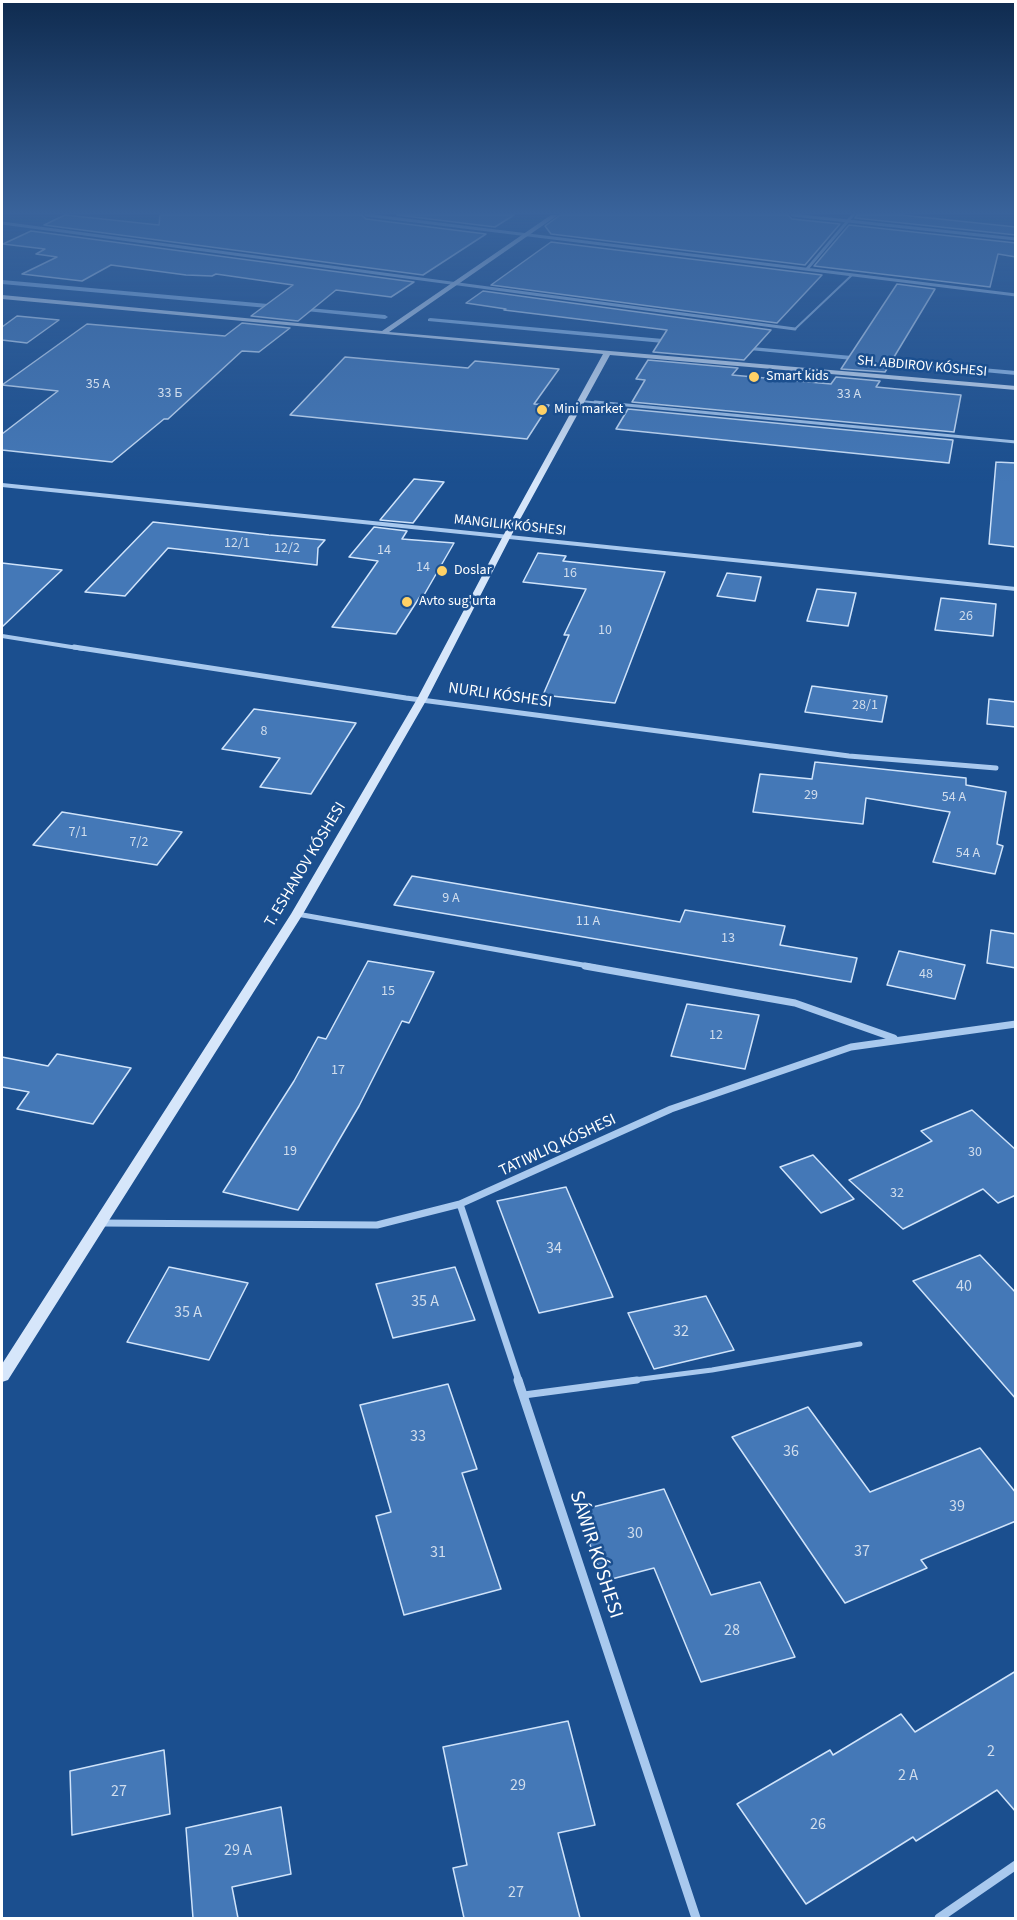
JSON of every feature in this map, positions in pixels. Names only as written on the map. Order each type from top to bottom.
[{"type":"main road","name":"SH. ABDIROV KÓSHESI","points":[[82,305],[383,333],[1016,387]]},
{"type":"main road","points":[[383,333],[426,305]]},
{"type":"main road","name":"T. ESHANOV KÓSHESI","points":[[2,1376],[297,914],[422,699],[507,536],[608,352]]},
{"type":"street","points":[[615,305],[795,328]]},
{"type":"street","name":"MANGILIK KÓSHESI","points":[[2,484],[145,501],[1016,589]]},
{"type":"street","points":[[2,636],[422,699],[849,756],[996,768]]},
{"type":"street","points":[[297,914],[795,1003],[897,1039]]},
{"type":"street","points":[[101,1223],[377,1225],[460,1204],[671,1109],[851,1047],[1016,1024]]},
{"type":"street","name":"SÁWIR KÓSHESI","points":[[460,1204],[696,1918]]},
{"type":"street","points":[[939,1918],[1016,1865]]},
{"type":"lane","points":[[795,328],[820,305]]},
{"type":"lane","points":[[581,401],[1016,442]]},
{"type":"lane","points":[[524,1395],[712,1370],[860,1344]]},
{"type":"building","points":[[266,305],[318,305],[298,321],[251,316]]},
{"type":"building","points":[[477,305],[583,305],[771,330],[744,360],[653,352],[667,330],[504,310],[506,309]]},
{"type":"building","points":[[639,305],[794,305],[777,323]]},
{"type":"building","points":[[883,305],[926,305],[885,372],[841,369]]},
{"type":"building","points":[[17,316],[59,320],[27,343],[2,340],[2,327]]},
{"type":"building","points":[[242,323],[290,328],[259,352],[242,351],[168,419],[164,419],[112,462],[2,450],[2,434],[58,391],[2,385],[87,324],[225,336]]},
{"type":"building","points":[[345,357],[468,368],[475,361],[559,369],[534,404],[549,405],[527,439],[290,415]]},
{"type":"building","points":[[648,360],[738,368],[732,375],[831,384],[836,377],[880,381],[876,387],[961,395],[954,432],[632,402],[645,380],[636,379]]},
{"type":"building","points":[[628,409],[953,440],[949,463],[616,429]]},
{"type":"building","points":[[996,462],[1016,463],[1016,547],[989,544]]},
{"type":"building","points":[[414,479],[444,482],[413,523],[380,520]]},
{"type":"building","points":[[153,522],[325,540],[318,548],[317,565],[168,548],[125,596],[85,592]]},
{"type":"building","points":[[374,527],[407,531],[402,539],[454,543],[424,595],[421,595],[396,634],[332,627],[378,561],[349,557]]},
{"type":"building","points":[[538,553],[566,556],[563,561],[665,572],[615,703],[543,695],[569,635],[564,635],[586,589],[523,582]]},
{"type":"building","points":[[2,563],[62,570],[2,627]]},
{"type":"building","points":[[727,573],[761,577],[755,601],[717,596]]},
{"type":"building","points":[[817,589],[856,593],[848,626],[807,621]]},
{"type":"building","points":[[941,598],[996,604],[993,636],[935,630]]},
{"type":"building","points":[[812,686],[887,696],[882,722],[805,712]]},
{"type":"building","points":[[989,699],[1016,702],[1016,727],[987,724]]},
{"type":"building","points":[[254,709],[356,723],[311,794],[260,787],[280,758],[222,749]]},
{"type":"building","points":[[815,762],[966,778],[966,785],[1006,792],[997,844],[1003,846],[995,874],[933,862],[950,812],[866,798],[863,824],[753,812],[760,774],[812,779]]},
{"type":"building","points":[[62,812],[182,832],[157,865],[33,845]]},
{"type":"building","points":[[412,876],[680,922],[685,910],[785,926],[780,945],[857,958],[851,982],[394,905]]},
{"type":"building","points":[[991,930],[1016,934],[1016,968],[987,963]]},
{"type":"building","points":[[899,951],[965,965],[955,999],[887,985]]},
{"type":"building","points":[[368,961],[434,972],[409,1023],[402,1021],[359,1106],[298,1210],[223,1192],[294,1081],[318,1037],[326,1039]]},
{"type":"building","points":[[687,1004],[759,1015],[745,1069],[671,1056]]},
{"type":"building","points":[[57,1054],[131,1068],[93,1124],[17,1109],[29,1092],[2,1087],[2,1057],[48,1066]]},
{"type":"building","points":[[972,1110],[1016,1150],[1016,1195],[998,1203],[983,1189],[903,1229],[849,1180],[932,1141],[921,1131]]},
{"type":"building","points":[[813,1155],[854,1199],[821,1213],[780,1167]]},
{"type":"building","points":[[566,1187],[613,1297],[539,1313],[497,1201]]},
{"type":"building","points":[[980,1255],[1016,1293],[1016,1399],[913,1281]]},
{"type":"building","points":[[169,1267],[248,1283],[209,1360],[127,1342]]},
{"type":"building","points":[[455,1267],[475,1320],[393,1338],[376,1284]]},
{"type":"building","points":[[706,1296],[734,1350],[654,1369],[628,1313]]},
{"type":"building","points":[[448,1384],[477,1469],[462,1473],[501,1589],[404,1615],[376,1516],[391,1512],[360,1405]]},
{"type":"building","points":[[808,1407],[870,1492],[980,1448],[1016,1493],[1016,1521],[921,1560],[927,1568],[845,1603],[732,1437]]},
{"type":"building","points":[[664,1489],[711,1595],[760,1582],[795,1657],[701,1682],[654,1568],[604,1581],[577,1511]]},
{"type":"building","points":[[1016,1671],[1016,1812],[997,1790],[916,1841],[913,1837],[806,1904],[737,1804],[830,1750],[833,1755],[901,1714],[915,1732]]},
{"type":"building","points":[[568,1721],[595,1825],[558,1833],[580,1918],[464,1918],[453,1868],[467,1865],[443,1747]]},
{"type":"building","points":[[164,1750],[170,1814],[72,1835],[70,1771]]},
{"type":"building","points":[[281,1807],[291,1874],[232,1887],[238,1918],[193,1918],[186,1828]]},
{"type":"waterway","points":[[252,305],[279,307]]},
{"type":"waterway","points":[[298,309],[385,317]]},
{"type":"waterway","points":[[430,320],[674,342]]},
{"type":"waterway","points":[[741,348],[863,359]]},
{"type":"waterway","points":[[878,361],[1016,373]]},
{"type":"place","name":"Smart kids","points":[[754,377]]},
{"type":"place","name":"Mini market","points":[[542,410]]},
{"type":"place","name":"Doslar","points":[[442,571]]},
{"type":"place","name":"Avto sug'urta","points":[[407,602]]}]
